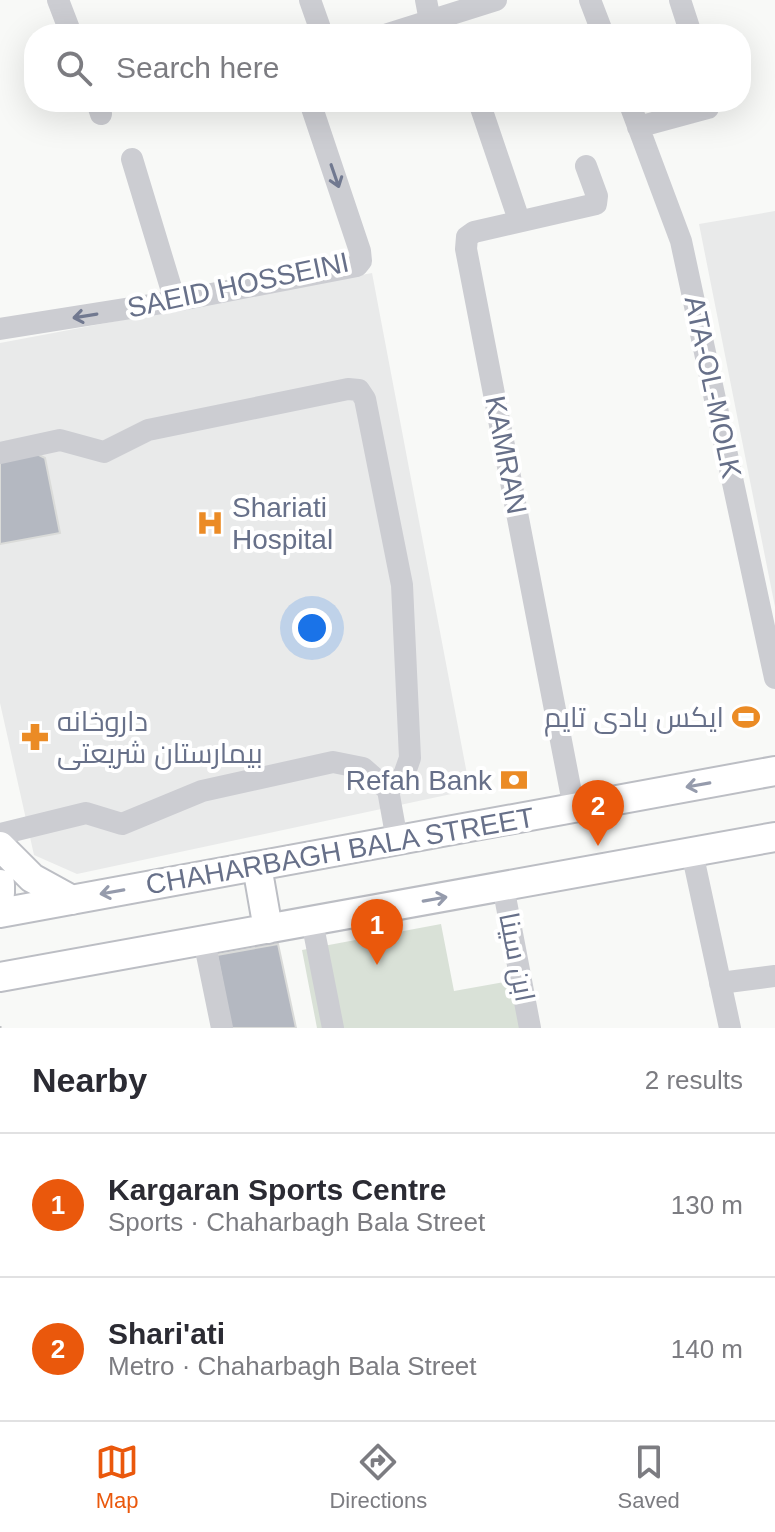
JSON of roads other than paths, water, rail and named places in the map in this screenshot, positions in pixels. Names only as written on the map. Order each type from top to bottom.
[{"type":"main road","name":"CHAHARBAGH BALA STREET","points":[[0,913],[775,771]]},
{"type":"main road","points":[[0,977],[775,837]]},
{"type":"main road","points":[[0,846],[32,878],[72,900]]},
{"type":"main road","points":[[257,866],[268,929]]},
{"type":"main road","points":[[0,884],[0,893]]},
{"type":"street","points":[[58,0],[67,24]]},
{"type":"street","points":[[310,0],[318,24]]},
{"type":"street","points":[[405,24],[428,10],[496,0]]},
{"type":"street","points":[[590,0],[599,24]]},
{"type":"street","points":[[680,0],[688,24]]},
{"type":"street","name":"SAEID HOSSEINI","points":[[0,329],[175,301],[357,266],[361,261],[313,112]]},
{"type":"street","points":[[482,112],[519,220]]},
{"type":"street","name":"ATA-OL-MOLK","points":[[633,112],[681,241],[775,678]]},
{"type":"street","points":[[638,127],[693,112]]},
{"type":"street","points":[[132,159],[175,301]]},
{"type":"street","name":"KAMRAN","points":[[574,808],[466,249],[467,237],[474,232],[596,204],[586,166]]},
{"type":"street","points":[[0,453],[60,440],[104,452],[148,430],[348,389],[363,394],[402,585],[410,758],[404,775],[388,790]]},
{"type":"street","points":[[0,834],[86,813],[97,814],[115,824],[129,822],[202,791],[333,762],[363,768],[388,790],[397,840]]},
{"type":"street","points":[[692,852],[730,1028]]},
{"type":"street","name":"ابن سینا","points":[[503,886],[530,1028]]},
{"type":"street","points":[[312,921],[333,1028]]},
{"type":"street","points":[[204,940],[222,1028]]},
{"type":"street","points":[[720,983],[775,976]]},
{"type":"place","name":"Shariati Hospital","points":[[210,523]]},
{"type":"place","name":"ایکس بادی تایم","points":[[746,717]]},
{"type":"place","name":"داروخانه بیمارستان شریعتی","points":[[35,737]]},
{"type":"place","name":"Refah Bank","points":[[514,780]]},
{"type":"place","name":"Shari'ati","points":[[598,846]]},
{"type":"place","name":"Kargaran Sports Centre","points":[[377,965]]}]
